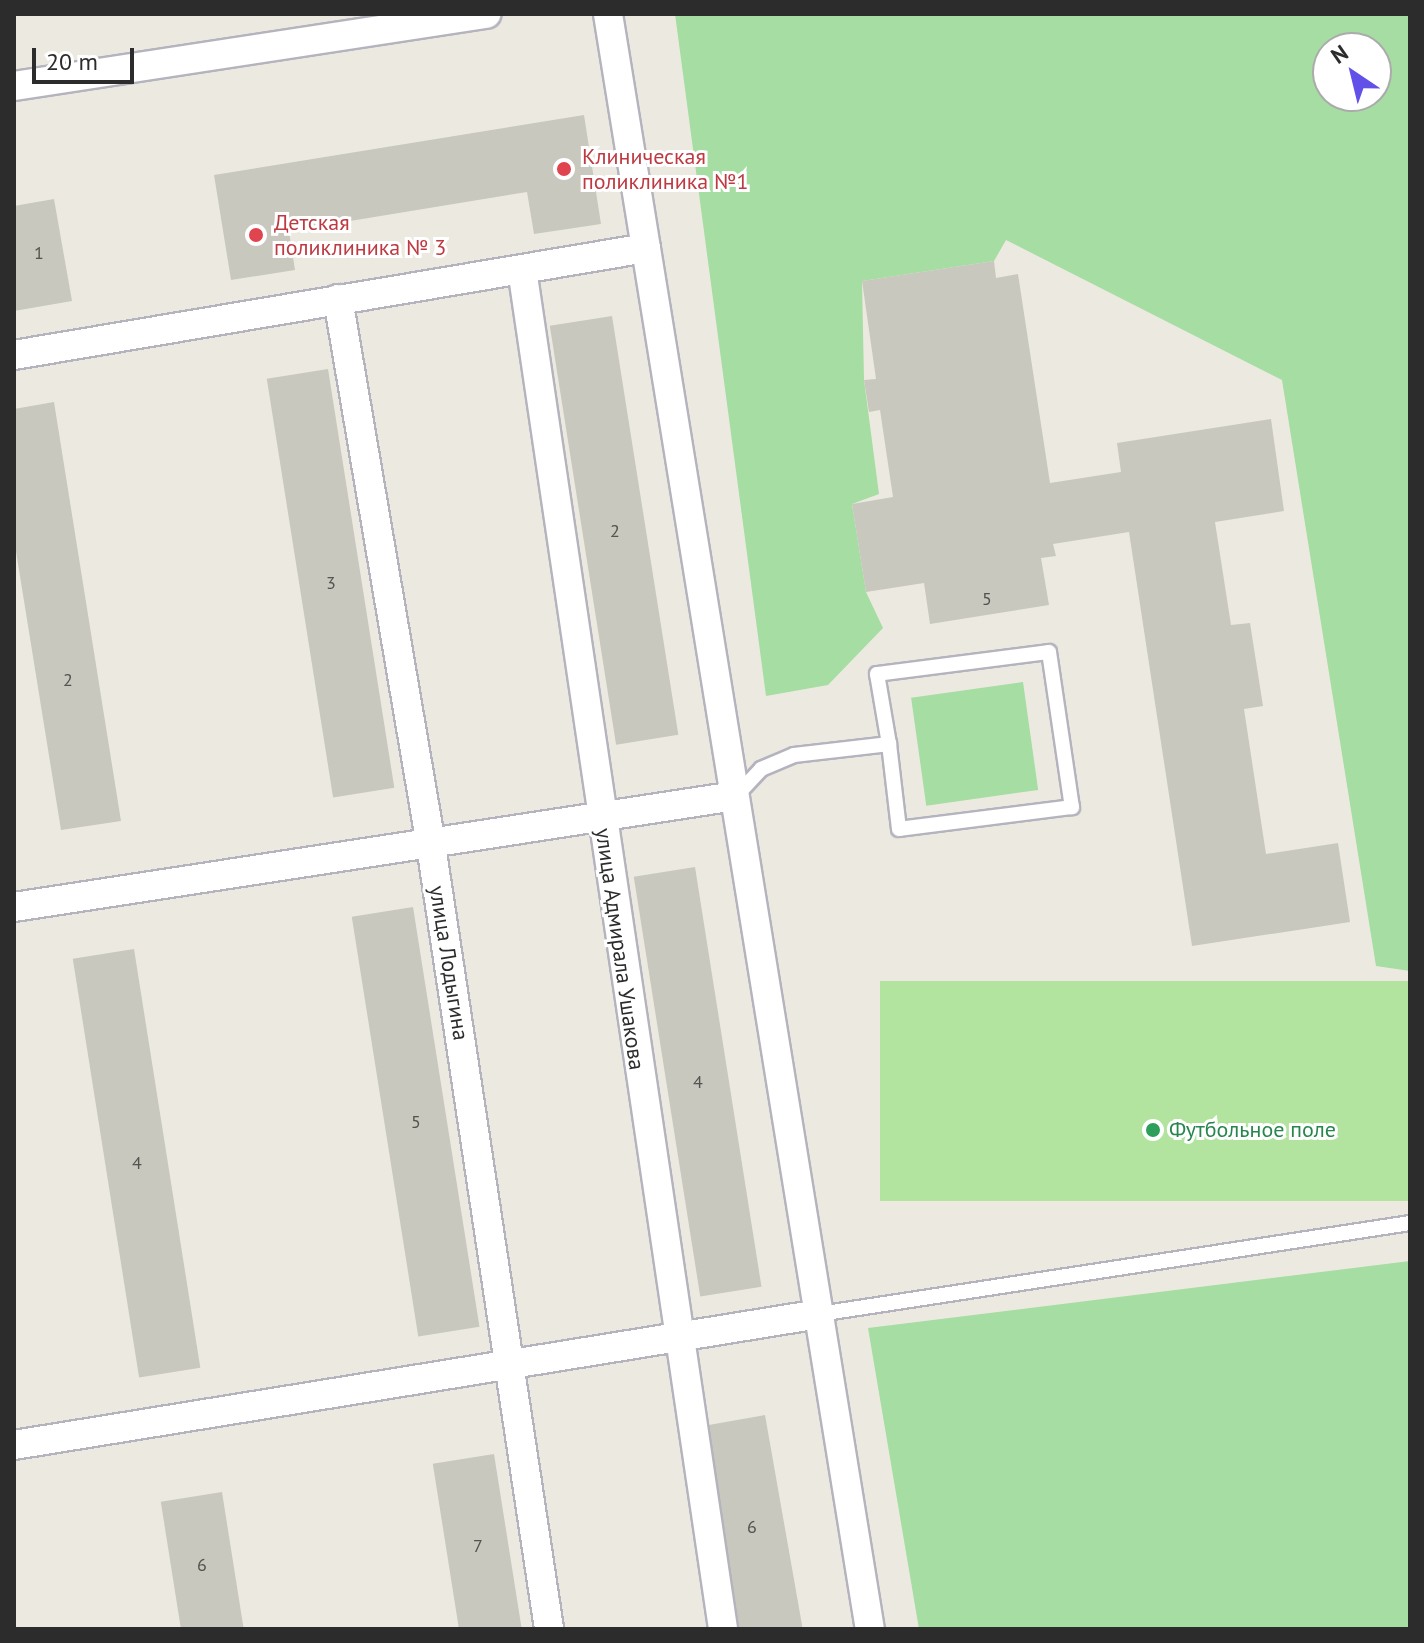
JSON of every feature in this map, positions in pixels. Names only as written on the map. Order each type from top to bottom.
[{"type":"street","points":[[14,86],[487,14]]},
{"type":"street","points":[[608,14],[870,1629]]},
{"type":"street","points":[[14,355],[646,248]]},
{"type":"street","name":"улица Адмирала Ушакова","points":[[522,269],[675,1336],[723,1629]]},
{"type":"street","name":"улица Лодыгина","points":[[338,299],[430,839],[549,1629]]},
{"type":"street","points":[[14,907],[430,839],[602,818],[735,796]]},
{"type":"street","points":[[14,1445],[819,1314]]},
{"type":"lane","points":[[1049,652],[1072,807],[899,829],[889,744],[877,674],[1049,652]]},
{"type":"lane","points":[[735,796],[761,769],[794,755],[889,744]]},
{"type":"lane","points":[[819,1314],[1410,1223]]},
{"type":"green space","points":[[675,14],[1410,14],[1410,971],[1376,966],[1282,380],[1006,240],[994,261],[862,281],[864,380],[879,494],[852,504],[866,592],[883,628],[828,685],[766,696]]},
{"type":"green space","points":[[1023,682],[1038,790],[926,806],[911,698]]},
{"type":"green space","name":"Футбольное поле","points":[[880,981],[1409,981],[1409,1201],[880,1201]]},
{"type":"green space","points":[[1410,1261],[1410,1629],[919,1629],[868,1328]]},
{"type":"building","points":[[584,115],[601,224],[534,234],[527,192],[289,231],[295,270],[231,280],[214,175]]},
{"type":"building","points":[[54,199],[72,301],[14,311],[14,206]]},
{"type":"building","points":[[994,261],[996,278],[1018,274],[1050,483],[1121,472],[1117,443],[1271,419],[1284,511],[1215,522],[1231,625],[1250,623],[1263,706],[1244,709],[1266,854],[1338,843],[1350,922],[1192,946],[1129,532],[1053,544],[1056,556],[1041,558],[1049,605],[930,624],[924,583],[866,592],[852,504],[893,497],[880,410],[869,412],[864,380],[876,379],[862,281]]},
{"type":"building","points":[[612,316],[678,735],[616,745],[550,326]]},
{"type":"building","points":[[328,369],[394,788],[333,797],[267,379]]},
{"type":"building","points":[[54,402],[121,821],[61,830],[14,539],[14,409]]},
{"type":"building","points":[[695,867],[761,1287],[700,1296],[634,877]]},
{"type":"building","points":[[413,907],[479,1327],[418,1336],[352,917]]},
{"type":"building","points":[[134,949],[200,1368],[139,1377],[73,959]]},
{"type":"building","points":[[765,1415],[803,1629],[739,1629],[703,1426]]},
{"type":"building","points":[[494,1454],[522,1629],[459,1629],[433,1464]]},
{"type":"building","points":[[222,1492],[244,1629],[181,1629],[161,1502]]},
{"type":"place","name":"Клиническая поликлиника №1","points":[[564,169]]},
{"type":"place","name":"Детская поликлиника № 3","points":[[256,235]]},
{"type":"place","name":"Футбольное поле","points":[[1153,1130]]}]
